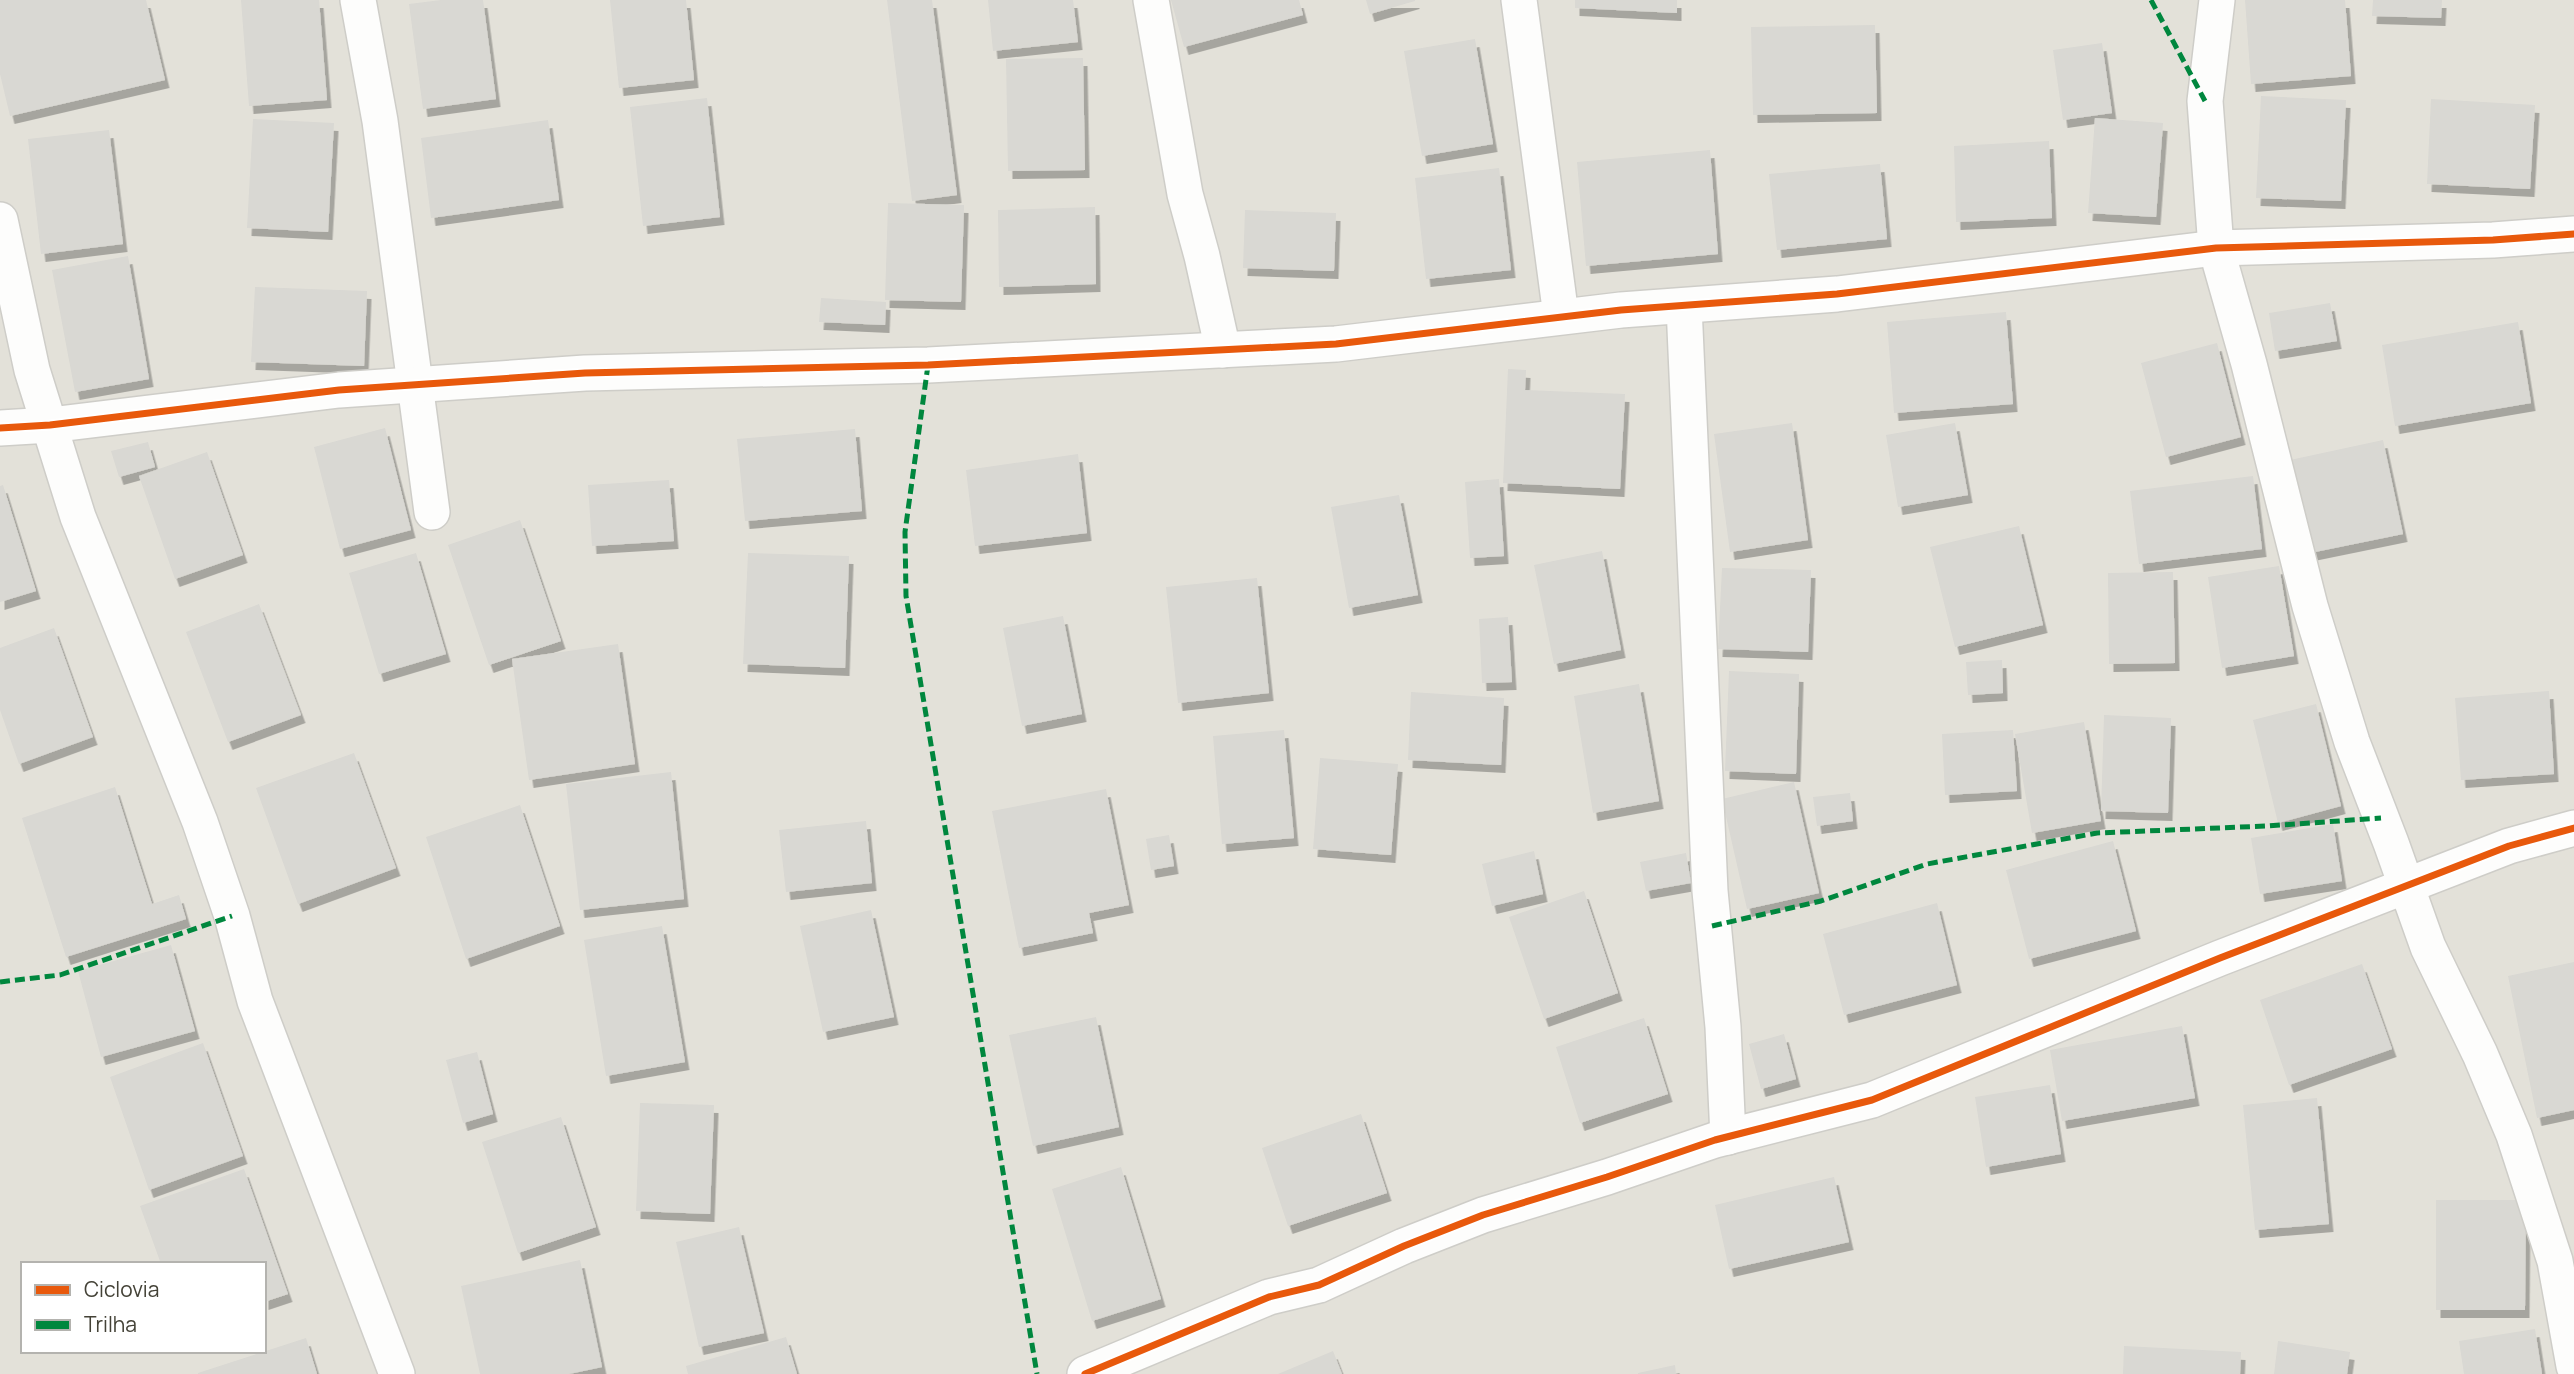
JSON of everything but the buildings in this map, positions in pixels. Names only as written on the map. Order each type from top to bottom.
[{"type":"street","points":[[358,0],[380,121],[432,512]]},
{"type":"street","points":[[1151,0],[1185,194],[1223,350]]},
{"type":"street","points":[[1519,0],[1560,316]]},
{"type":"street","points":[[2217,0],[2205,100],[2216,248],[2249,364],[2310,606],[2351,742],[2428,947],[2480,1054],[2565,1260],[2574,1366]]},
{"type":"street","points":[[0,220],[33,370],[78,517],[200,822],[232,916],[259,1014],[397,1374]]},
{"type":"street","points":[[0,428],[50,425],[339,390],[415,387],[633,370],[928,365],[1336,344],[1560,316],[1837,294],[2216,248],[2493,240],[2574,234]]},
{"type":"street","points":[[1684,306],[1710,891],[1723,1027],[1728,1137]]},
{"type":"street","points":[[1085,1374],[1269,1297],[1319,1285],[1404,1246],[1483,1215],[1728,1137],[1872,1100],[2220,958],[2509,846],[2574,828]]},
{"type":"shaded area","points":[[0,0],[2574,0],[2574,1374],[0,1374]]},
{"type":"marked path","points":[[2151,0],[2205,101]]},
{"type":"marked path","points":[[928,365],[905,532],[906,596],[1037,1374]]},
{"type":"marked path","points":[[1712,926],[1821,901],[1927,864],[2097,833],[2381,818]]},
{"type":"marked path","points":[[0,982],[60,975],[232,916]]},
{"type":"cycle path","points":[[0,428],[50,425],[339,390],[585,373],[928,365],[1336,344],[1621,310],[1837,294],[2216,248],[2493,240],[2574,234]]},
{"type":"cycle path","points":[[1085,1374],[1269,1297],[1319,1285],[1404,1246],[1483,1215],[1715,1140],[1872,1100],[2220,958],[2509,846],[2574,828]]}]
